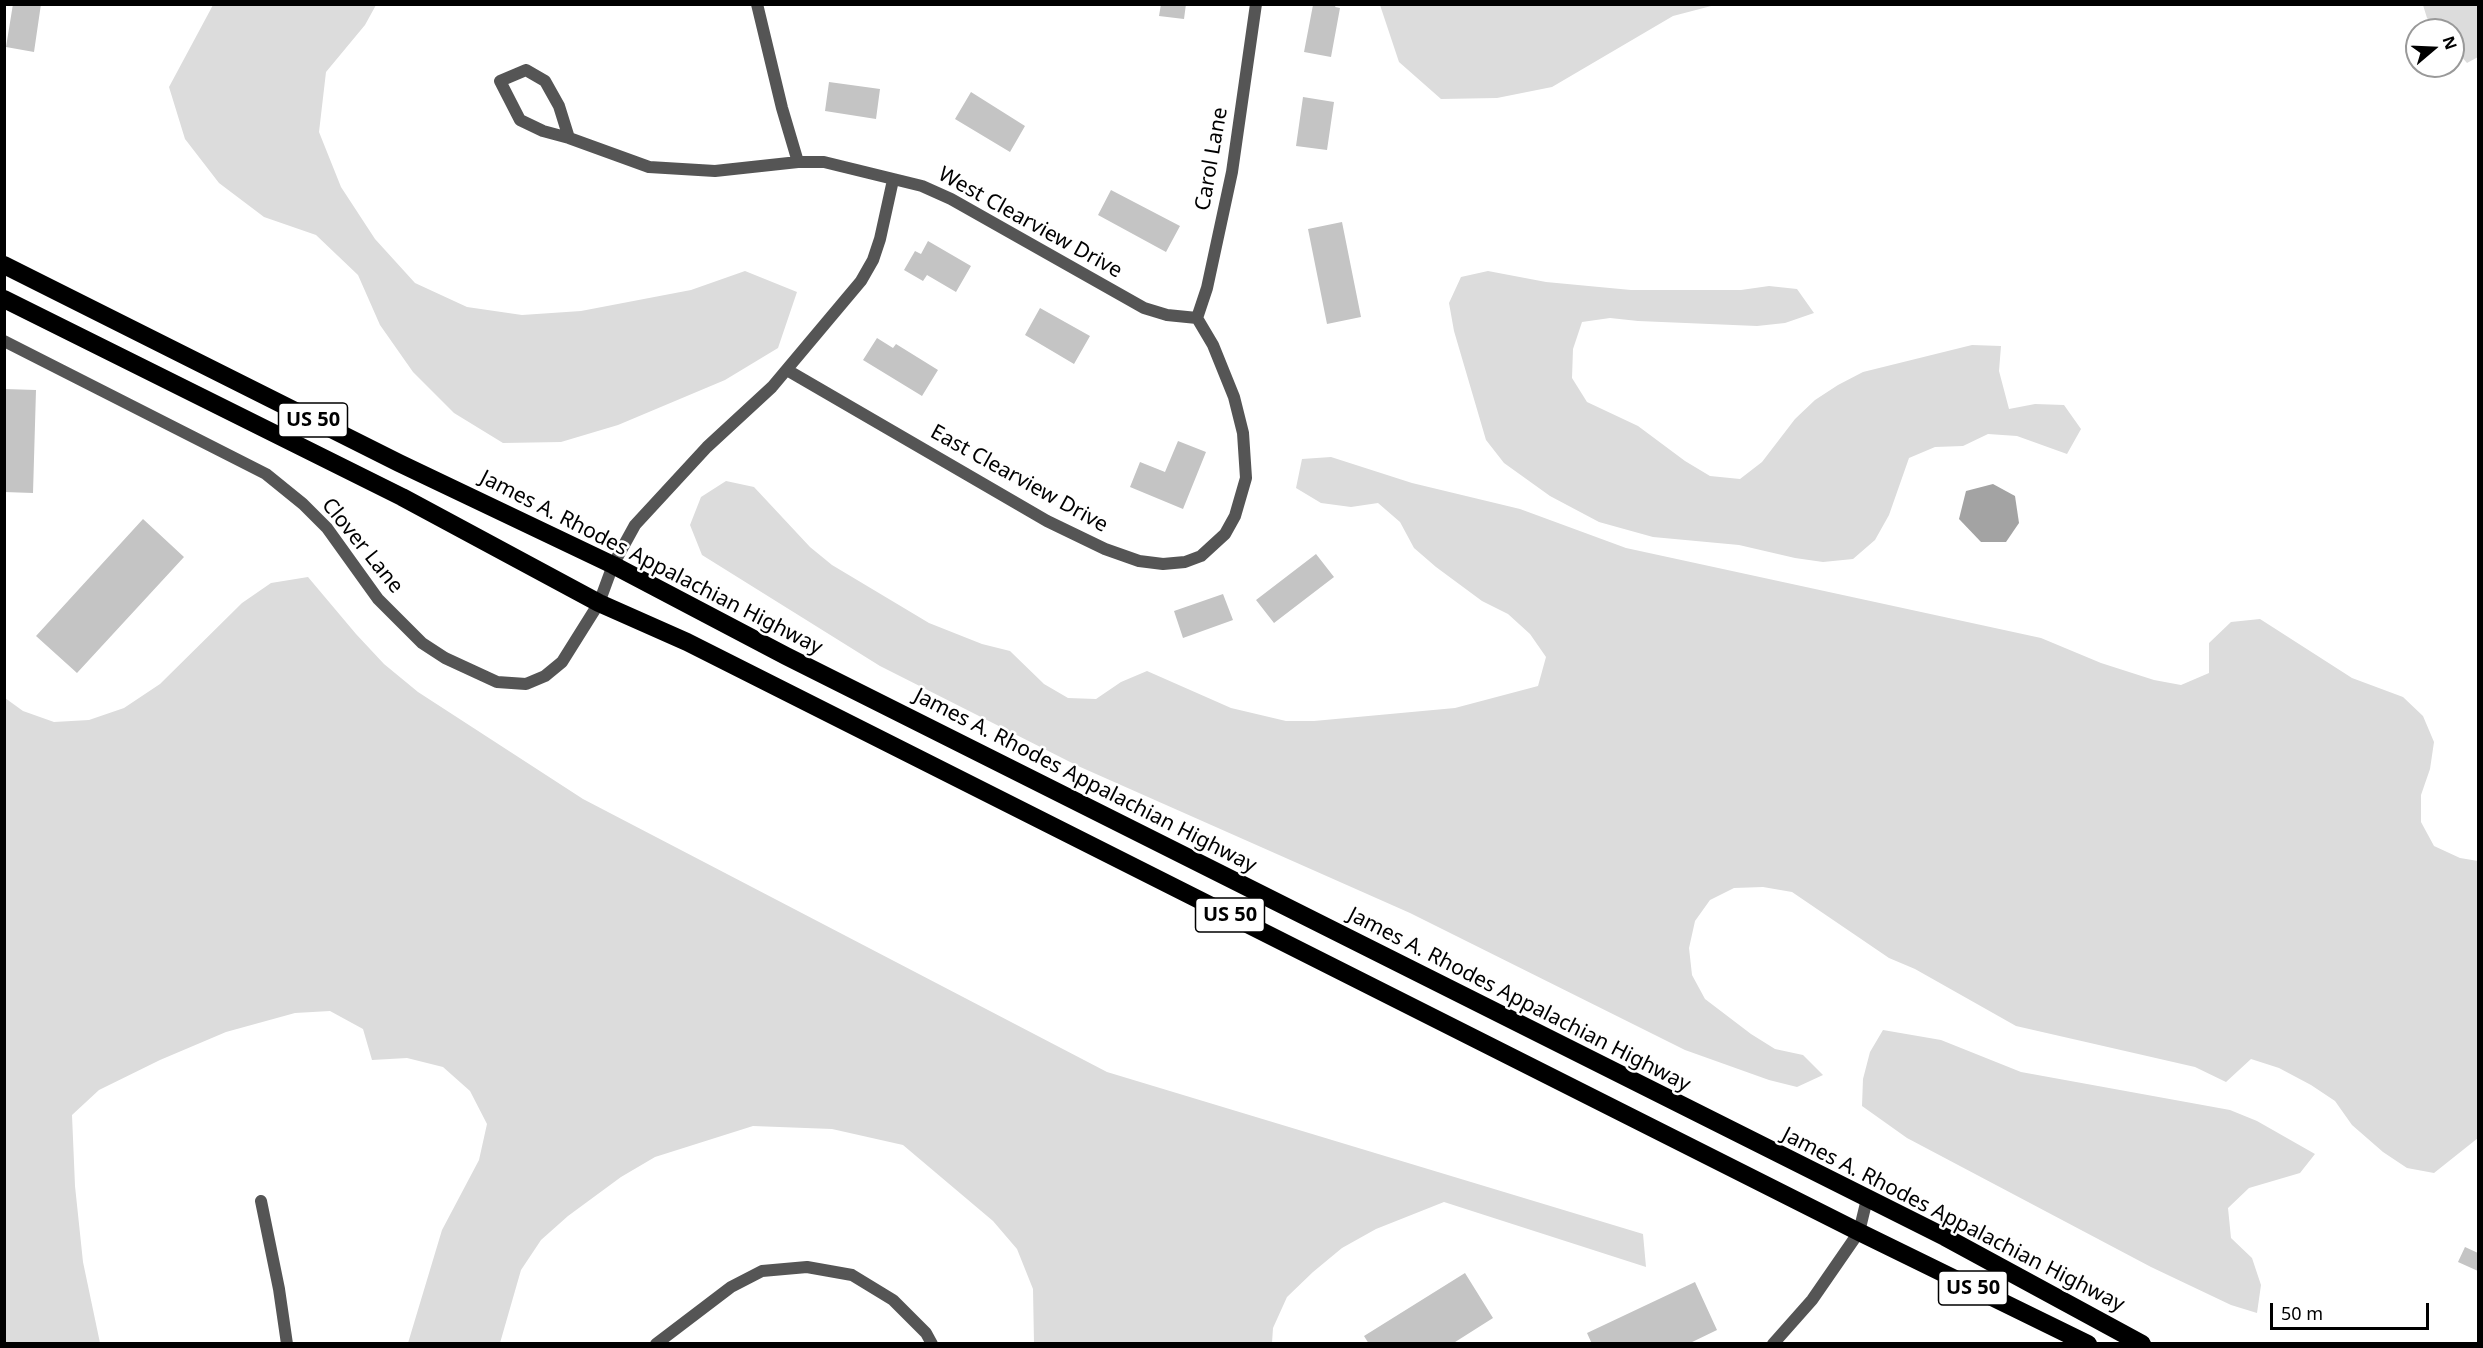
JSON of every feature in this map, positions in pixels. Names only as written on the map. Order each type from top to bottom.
[{"type":"highway","name":"James A. Rhodes Appalachian Highway","points":[[4,265],[399,463],[613,565],[797,661],[1955,1242],[2142,1344]]},
{"type":"highway","name":"US 50","points":[[4,299],[402,497],[599,603],[697,647],[1859,1232],[2088,1344]]},
{"type":"street","points":[[758,4],[782,108],[798,162]]},
{"type":"street","name":"Carol Lane","points":[[1197,318],[1207,288],[1232,172],[1256,4]]},
{"type":"street","name":"West Clearview Drive","points":[[569,138],[559,106],[545,81],[526,69],[500,81],[520,120],[543,131],[649,167],[715,171],[798,162],[824,162],[922,186],[951,199],[1144,308],[1167,315],[1197,318]]},
{"type":"street","points":[[613,565],[634,525],[665,491],[788,370],[868,271],[880,239],[892,180]]},
{"type":"street","name":"East Clearview Drive","points":[[788,370],[1047,521],[1105,549],[1139,561],[1163,564],[1185,562],[1201,556],[1225,534],[1235,516],[1246,478],[1243,434],[1234,397],[1213,345],[1197,318]]},
{"type":"street","name":"Clover Lane","points":[[4,341],[250,464],[282,485],[327,528],[378,599],[399,622],[430,648],[465,669],[506,684],[526,684],[545,676],[562,662],[599,603],[613,565]]},
{"type":"street","points":[[1773,1344],[1812,1300],[1859,1232],[1868,1199]]},
{"type":"street","points":[[261,1201],[279,1289],[287,1344]]},
{"type":"street","points":[[656,1344],[741,1281],[762,1271],[807,1267],[852,1275],[892,1300],[926,1333],[932,1344]]},
{"type":"shaded area","points":[[1380,4],[1715,5],[1673,16],[1552,87],[1497,98],[1441,99],[1399,62]]},
{"type":"shaded area","points":[[213,5],[376,5],[365,25],[326,72],[319,132],[341,187],[375,239],[415,283],[467,307],[522,315],[581,311],[691,290],[745,271],[797,292],[778,348],[725,380],[618,425],[561,442],[503,443],[454,413],[413,372],[380,325],[358,275],[316,235],[264,217],[219,183],[185,139],[169,87]]},
{"type":"shaded area","points":[[2423,5],[2478,5],[2478,57],[2467,63],[2465,61],[2465,18],[2427,18]]},
{"type":"shaded area","points":[[1488,271],[1546,282],[1631,290],[1741,290],[1769,286],[1797,289],[1814,313],[1785,323],[1757,326],[1610,318],[1582,322],[1573,349],[1572,378],[1587,402],[1638,426],[1685,461],[1710,476],[1740,479],[1762,462],[1795,419],[1815,400],[1863,372],[1972,345],[2001,346],[1999,371],[2009,409],[2035,404],[2064,405],[2081,429],[2067,454],[2017,436],[1988,434],[1963,446],[1935,447],[1909,458],[1889,515],[1875,540],[1853,559],[1823,562],[1739,545],[1653,537],[1599,522],[1550,496],[1504,463],[1486,440],[1454,331],[1449,303],[1461,277]]},
{"type":"shaded area","points":[[1331,457],[1412,483],[1520,509],[1626,548],[2041,638],[2101,663],[2154,680],[2181,685],[2209,673],[2209,643],[2231,622],[2260,619],[2352,678],[2403,697],[2423,716],[2434,742],[2430,769],[2421,795],[2421,822],[2434,846],[2460,858],[2478,861],[2478,1138],[2434,1173],[2407,1168],[2383,1152],[2352,1125],[2335,1101],[2279,1068],[2251,1059],[2226,1082],[2195,1067],[2016,1026],[1915,969],[1889,958],[1792,892],[1763,887],[1734,888],[1710,900],[1695,921],[1689,948],[1692,975],[1705,999],[1775,1049],[1803,1055],[1823,1075],[1797,1087],[1769,1080],[1685,1050],[1410,913],[1078,766],[880,666],[702,555],[690,525],[701,497],[726,481],[754,487],[810,547],[832,565],[929,623],[982,644],[1010,651],[1044,684],[1068,698],[1096,699],[1121,682],[1147,671],[1231,708],[1286,721],[1314,721],[1455,708],[1538,686],[1546,657],[1530,634],[1508,614],[1482,601],[1436,567],[1414,548],[1400,522],[1378,503],[1351,507],[1321,503],[1296,488],[1302,459]]},
{"type":"shaded area","points":[[1993,484],[2015,496],[2019,523],[2006,542],[1981,542],[1959,519],[1966,491]]},
{"type":"shaded area","points":[[308,577],[384,664],[418,692],[583,799],[1107,1072],[1643,1234],[1646,1267],[1444,1202],[1376,1229],[1342,1248],[1287,1297],[1273,1328],[1272,1343],[1034,1343],[1033,1289],[1017,1249],[993,1221],[903,1145],[832,1129],[753,1126],[655,1157],[621,1177],[568,1216],[541,1240],[521,1270],[500,1343],[408,1343],[442,1230],[479,1160],[487,1124],[470,1091],[443,1067],[407,1058],[372,1060],[363,1029],[330,1011],[295,1013],[226,1032],[160,1060],[99,1090],[72,1115],[75,1186],[83,1262],[100,1343],[5,1343],[5,698],[23,711],[54,722],[89,720],[124,708],[160,684],[242,603],[271,583]]},
{"type":"shaded area","points":[[1883,1030],[1941,1040],[2021,1072],[2230,1110],[2257,1121],[2315,1154],[2300,1173],[2249,1188],[2228,1208],[2231,1238],[2252,1258],[2261,1285],[2257,1313],[2231,1305],[2151,1267],[1907,1138],[1862,1106],[1863,1079],[1870,1052]]},
{"type":"building","points":[[13,4],[41,4],[34,52],[6,47]]},
{"type":"building","points":[[1161,4],[1186,4],[1184,19],[1159,16]]},
{"type":"building","points":[[1313,5],[1336,5],[1335,7],[1340,8],[1331,57],[1304,52]]},
{"type":"building","points":[[829,82],[880,89],[876,119],[825,111]]},
{"type":"building","points":[[971,92],[1025,126],[1010,152],[955,119]]},
{"type":"building","points":[[1303,97],[1334,102],[1327,150],[1296,146]]},
{"type":"building","points":[[1111,190],[1180,226],[1166,252],[1098,215]]},
{"type":"building","points":[[1342,222],[1361,317],[1327,324],[1308,229]]},
{"type":"building","points":[[928,241],[971,266],[956,292],[927,275],[923,281],[904,270],[915,251],[921,254]]},
{"type":"building","points":[[1040,308],[1090,336],[1074,364],[1025,335]]},
{"type":"building","points":[[877,338],[893,348],[896,344],[938,370],[922,396],[863,360]]},
{"type":"building","points":[[4,389],[36,390],[33,493],[4,492]]},
{"type":"building","points":[[1178,441],[1206,452],[1183,509],[1130,487],[1140,462],[1165,472]]},
{"type":"building","points":[[143,519],[184,557],[77,673],[36,636]]},
{"type":"building","points":[[1316,554],[1334,577],[1274,623],[1256,600]]},
{"type":"building","points":[[1223,594],[1233,620],[1183,638],[1174,611]]},
{"type":"building","points":[[2465,1247],[2478,1253],[2478,1271],[2458,1262]]},
{"type":"building","points":[[1465,1273],[1493,1318],[1452,1344],[1369,1344],[1364,1336]]},
{"type":"building","points":[[1695,1282],[1717,1330],[1688,1344],[1592,1344],[1587,1333]]}]
